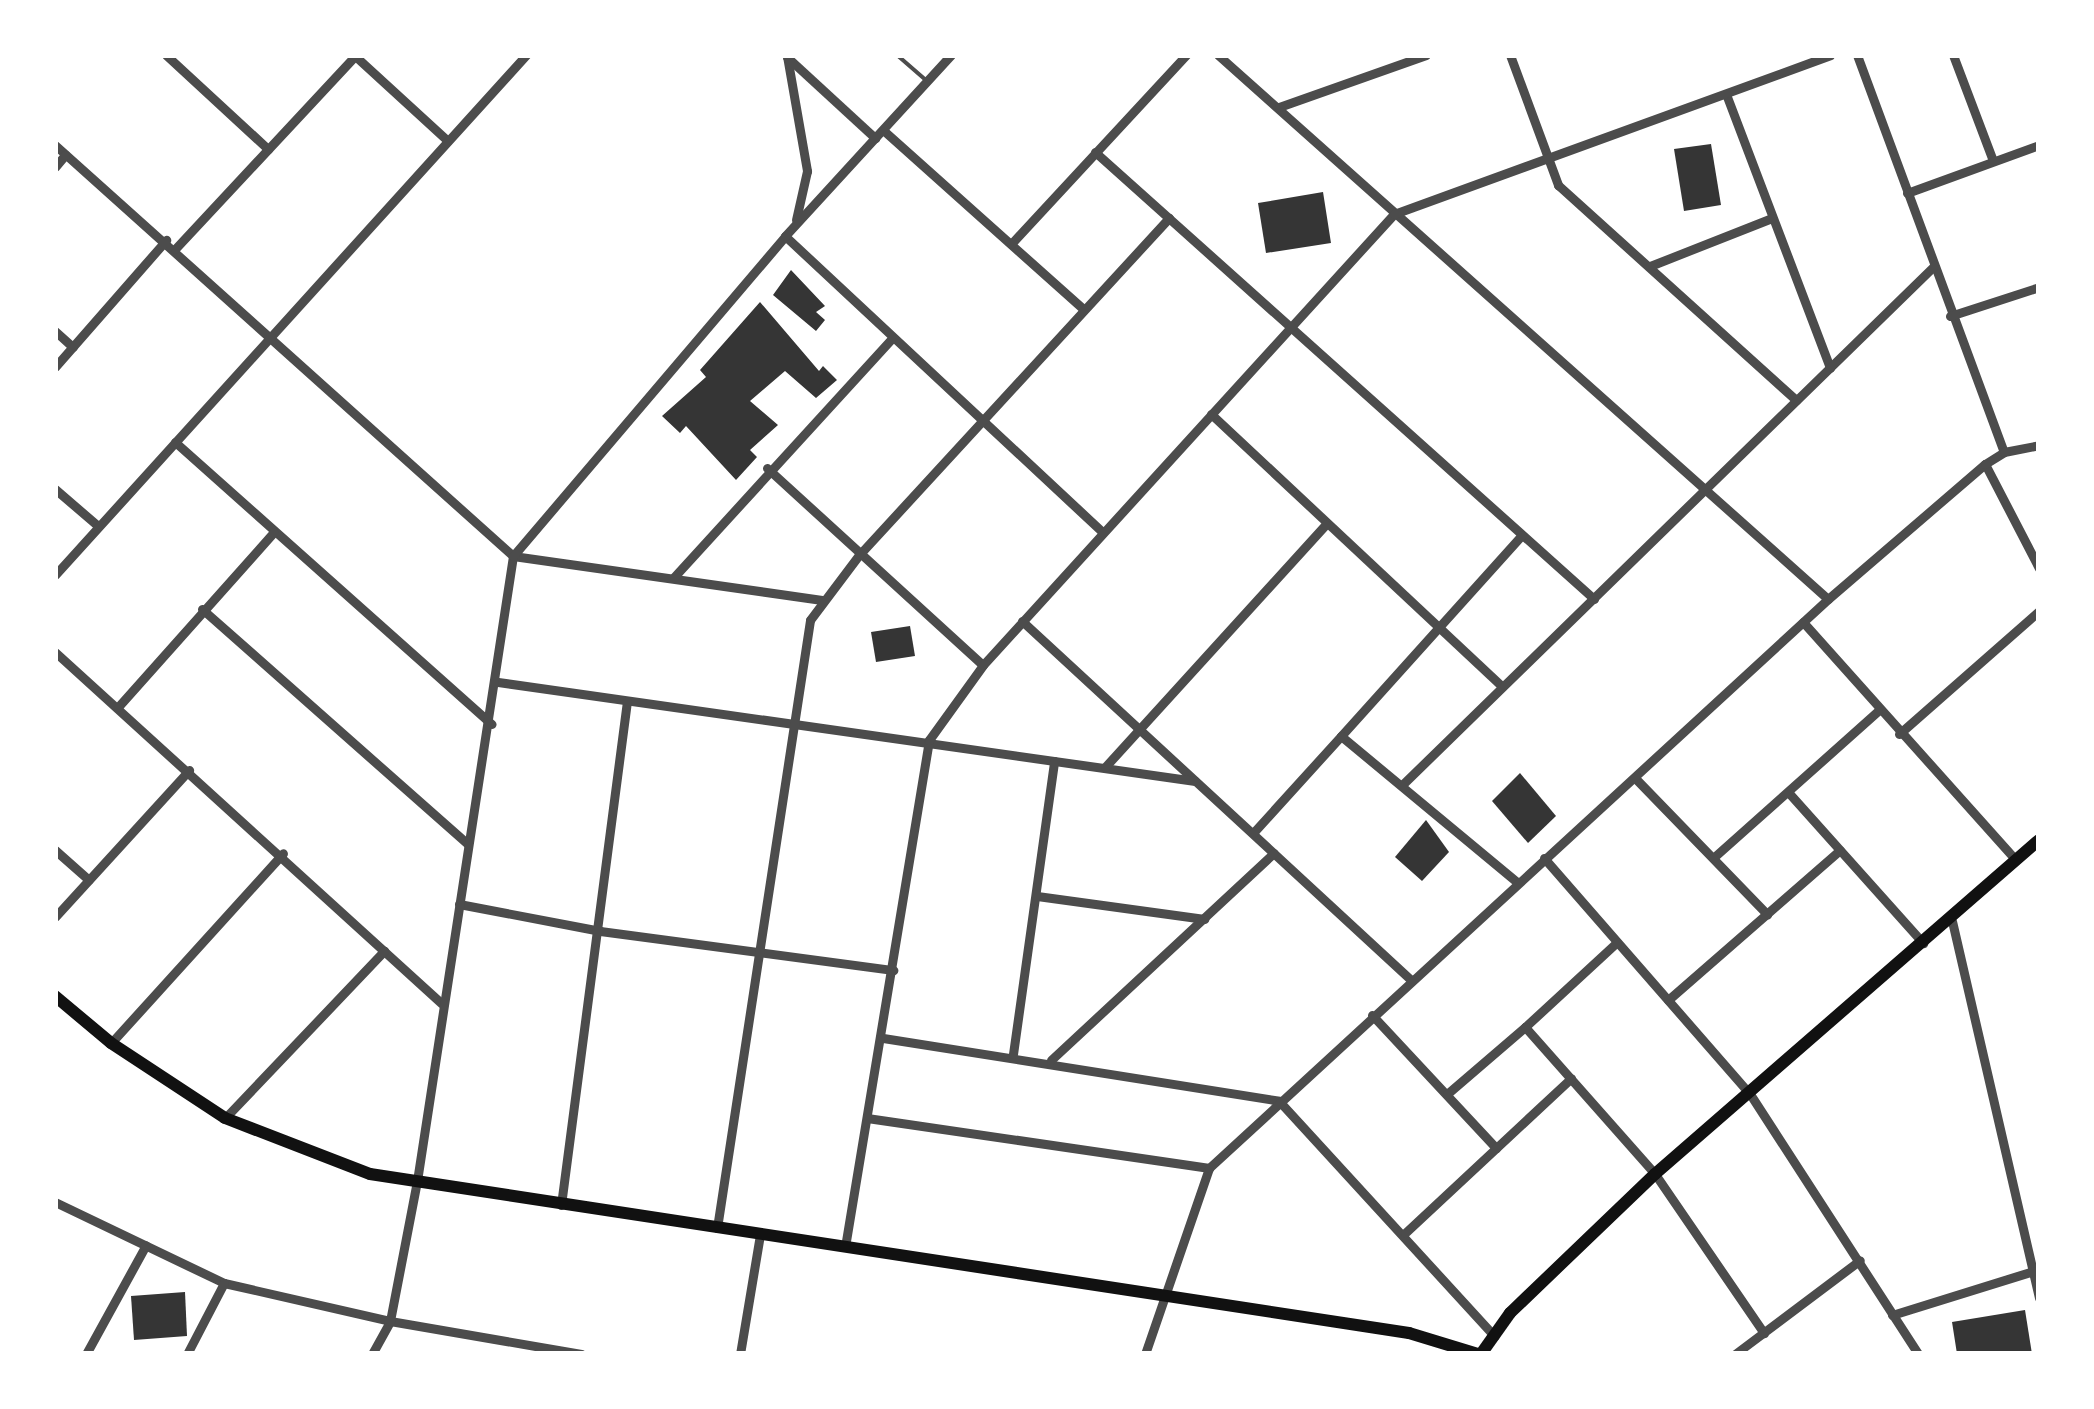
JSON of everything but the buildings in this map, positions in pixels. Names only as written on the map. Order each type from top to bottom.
[{"type":"main road","points":[[55,996],[111,1043],[225,1118],[370,1174],[560,1208],[760,1234],[1409,1334],[1480,1354],[1655,1174],[1952,922],[2039,840]]},
{"type":"street","points":[[166,55],[268,149]]},
{"type":"street","points":[[55,575],[526,55]]},
{"type":"street","points":[[372,1354],[390,1321],[417,1181],[441,1003],[498,682],[513,556],[785,236],[951,55]]},
{"type":"street","points":[[1011,244],[1186,55]]},
{"type":"street","points":[[1218,55],[1828,599]]},
{"type":"street","points":[[1279,107],[1426,55]]},
{"type":"street","points":[[1510,55],[1548,162],[1572,200],[1796,400]]},
{"type":"street","points":[[1857,55],[1950,316],[2004,452]]},
{"type":"street","points":[[1953,55],[1993,161]]},
{"type":"street","points":[[176,248],[354,56],[448,140]]},
{"type":"street","points":[[786,56],[1082,308]]},
{"type":"street","points":[[786,56],[807,171],[794,226]]},
{"type":"street","points":[[845,1247],[883,1038],[929,740],[983,665],[1287,325],[1394,214],[1548,162],[1822,56]]},
{"type":"street","points":[[1726,94],[1830,368]]},
{"type":"street","points":[[55,145],[176,248],[513,556],[822,600]]},
{"type":"street","points":[[1907,193],[2039,145]]},
{"type":"street","points":[[1094,152],[1594,599]]},
{"type":"street","points":[[55,167],[65,154]]},
{"type":"street","points":[[717,1228],[790,722],[803,645],[822,600],[1082,308],[1170,218]]},
{"type":"street","points":[[1650,266],[1772,218]]},
{"type":"street","points":[[785,236],[1102,532]]},
{"type":"street","points":[[55,367],[166,240]]},
{"type":"street","points":[[1403,784],[1934,266]]},
{"type":"street","points":[[1950,316],[2039,288]]},
{"type":"street","points":[[55,332],[73,347]]},
{"type":"street","points":[[674,577],[767,468],[891,339]]},
{"type":"street","points":[[1211,414],[1502,686]]},
{"type":"street","points":[[174,442],[490,724]]},
{"type":"street","points":[[1145,1354],[1160,1296],[1209,1168],[1828,599],[1985,464],[2004,452],[2039,445]]},
{"type":"street","points":[[1985,464],[2039,568]]},
{"type":"street","points":[[767,468],[983,665]]},
{"type":"street","points":[[55,489],[98,526]]},
{"type":"street","points":[[1104,767],[1326,524]]},
{"type":"street","points":[[118,707],[274,532]]},
{"type":"street","points":[[1252,833],[1522,535]]},
{"type":"street","points":[[202,609],[468,844]]},
{"type":"street","points":[[1900,734],[2039,610]]},
{"type":"street","points":[[1022,621],[1411,980]]},
{"type":"street","points":[[1803,622],[1878,711],[2016,860]]},
{"type":"street","points":[[55,652],[283,854],[441,1003]]},
{"type":"street","points":[[498,682],[929,740],[1196,781]]},
{"type":"street","points":[[560,1208],[600,932],[627,701]]},
{"type":"street","points":[[1713,858],[1878,711]]},
{"type":"street","points":[[1342,736],[1516,882]]},
{"type":"street","points":[[1013,1054],[1054,761]]},
{"type":"street","points":[[55,916],[188,770]]},
{"type":"street","points":[[1635,778],[1767,914]]},
{"type":"street","points":[[1788,792],[1924,944]]},
{"type":"street","points":[[55,850],[89,880]]},
{"type":"street","points":[[1668,1000],[1840,850]]},
{"type":"street","points":[[111,1043],[283,854]]},
{"type":"street","points":[[1051,1060],[1274,854]]},
{"type":"street","points":[[1544,858],[1750,1094],[1918,1354]]},
{"type":"street","points":[[1037,896],[1204,920]]},
{"type":"street","points":[[459,904],[600,932],[894,970]]},
{"type":"street","points":[[1952,922],[2039,1298]]},
{"type":"street","points":[[1447,1094],[1617,942]]},
{"type":"street","points":[[225,1118],[384,952]]},
{"type":"street","points":[[1372,1015],[1496,1148]]},
{"type":"street","points":[[1525,1027],[1655,1174],[1764,1333]]},
{"type":"street","points":[[883,1038],[1051,1060],[1279,1101],[1405,1233],[1494,1336]]},
{"type":"street","points":[[1405,1233],[1571,1078]]},
{"type":"street","points":[[867,1118],[1209,1168]]},
{"type":"street","points":[[55,1219],[59,1204],[224,1282],[390,1321],[575,1354]]},
{"type":"street","points":[[740,1354],[760,1234]]},
{"type":"street","points":[[86,1354],[146,1245]]},
{"type":"street","points":[[1735,1354],[1860,1260]]},
{"type":"street","points":[[1892,1315],[2034,1270]]},
{"type":"street","points":[[187,1354],[224,1282]]},
{"type":"lane","points":[[897,55],[927,81]]}]
